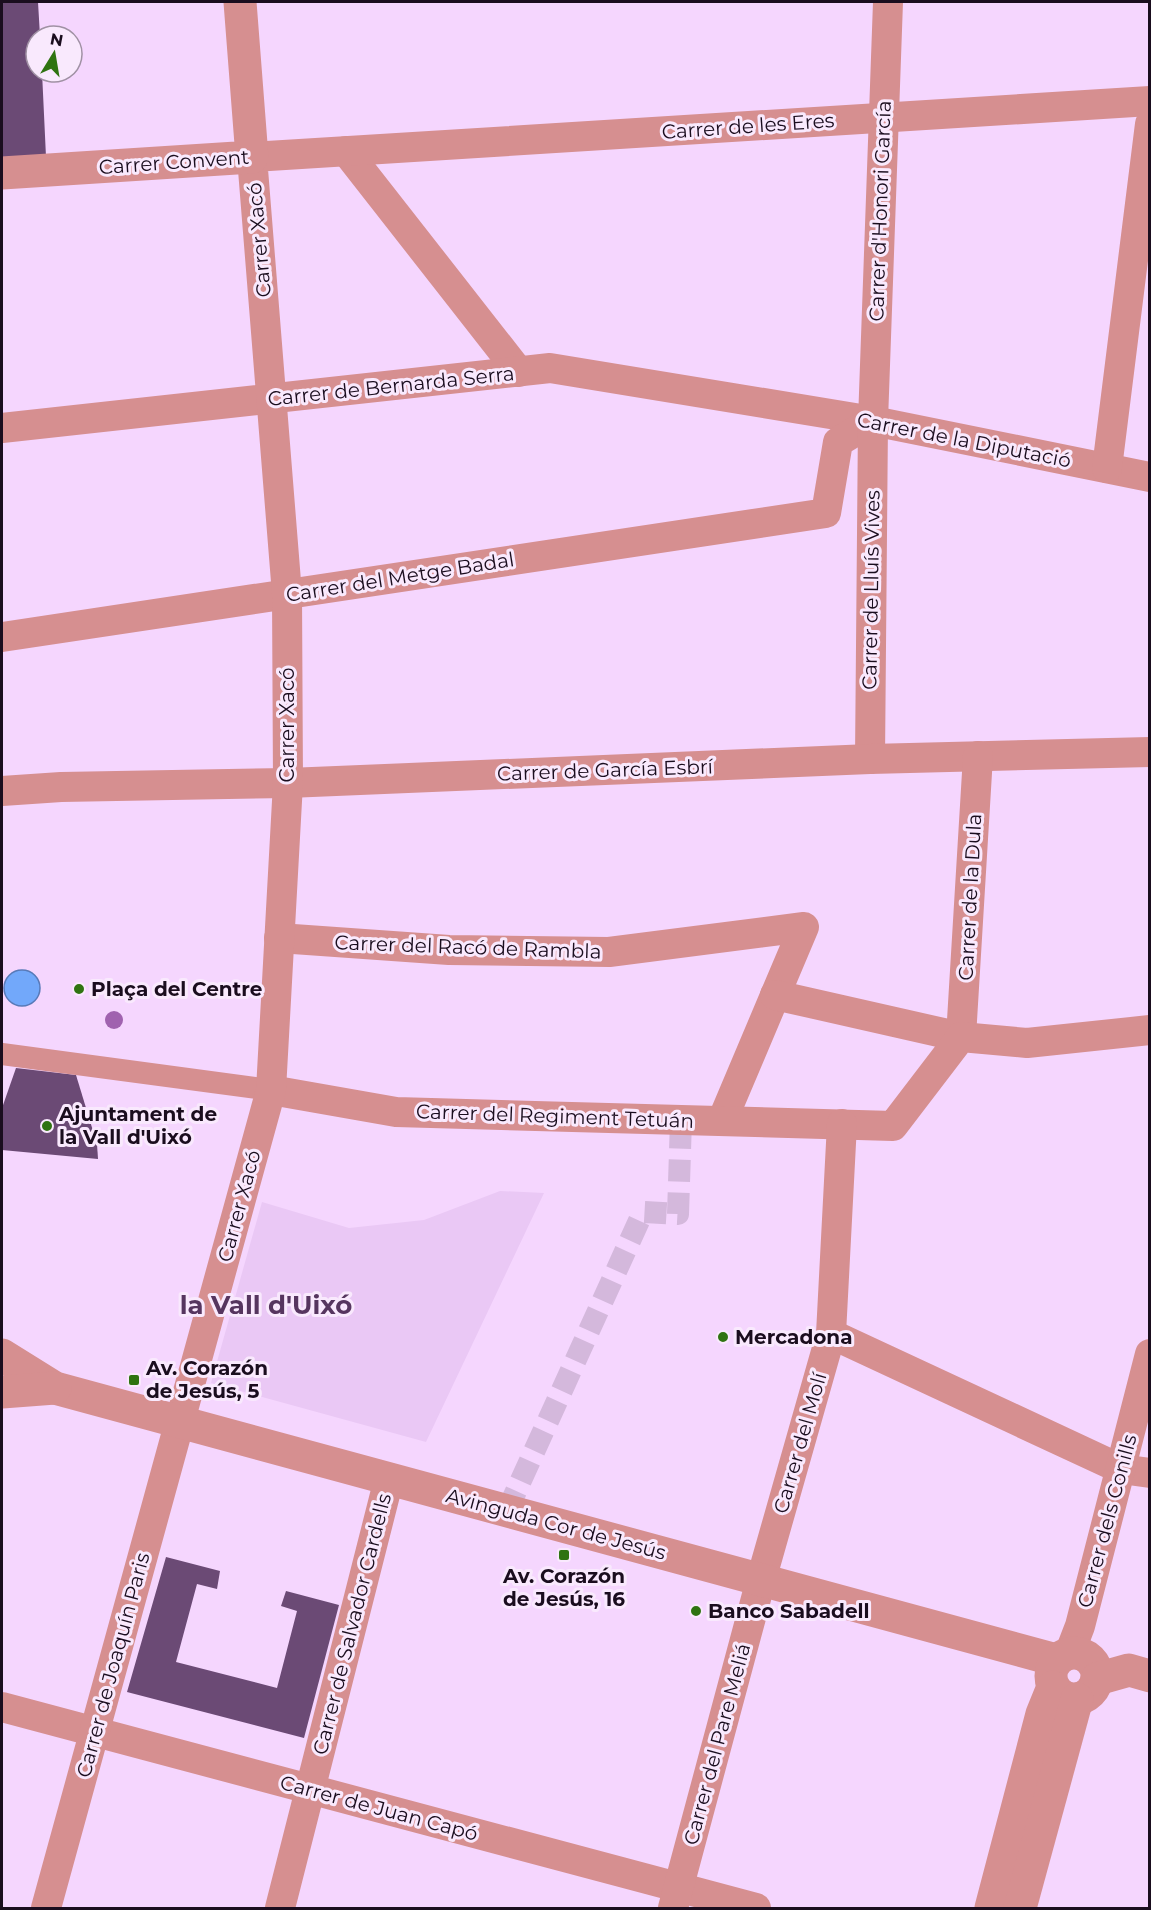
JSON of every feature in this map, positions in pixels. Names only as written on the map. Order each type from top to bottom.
[{"type":"street","name":"Carrer d'Honori García","points":[[873,421],[888,2]]},
{"type":"street","name":"Carrer Xacó","points":[[180,1422],[271,1090],[288,783],[287,594],[252,157],[237,7]]},
{"type":"street","name":"Carrer de les Eres","points":[[346,151],[1149,101]]},
{"type":"street","points":[[1107,468],[1149,124]]},
{"type":"street","name":"Carrer Convent","points":[[2,173],[346,151]]},
{"type":"street","points":[[346,151],[519,372]]},
{"type":"street","name":"Carrer de Bernarda Serra","points":[[2,428],[550,368],[778,406]]},
{"type":"street","name":"Carrer de la Diputació","points":[[778,406],[873,421],[1149,477]]},
{"type":"street","name":"Carrer del Metge Badal","points":[[2,637],[826,513],[837,442],[873,421]]},
{"type":"street","name":"Carrer de Lluís Vives","points":[[870,759],[873,421]]},
{"type":"street","name":"Carrer de García Esbrí","points":[[2,791],[61,787],[288,783],[870,759],[1149,752]]},
{"type":"street","name":"Carrer de la Dula","points":[[962,1037],[978,756]]},
{"type":"street","name":"Carrer del Racó de Rambla","points":[[279,938],[449,950],[609,952],[804,927],[722,1121]]},
{"type":"street","points":[[775,995],[962,1037],[1027,1043],[1149,1030]]},
{"type":"street","name":"Carrer del Regiment Tetuán","points":[[271,1090],[396,1112],[893,1126],[962,1037]]},
{"type":"street","points":[[2,1054],[271,1090]]},
{"type":"street","name":"Carrer del Molí","points":[[761,1580],[831,1334],[842,1124]]},
{"type":"street","points":[[831,1334],[1135,1471]]},
{"type":"street","name":"Avinguda Cor de Jesús","points":[[2,1354],[55,1388],[761,1580],[1071,1676]]},
{"type":"street","name":"Carrer dels Conills","points":[[1071,1676],[1080,1626],[1135,1471],[1149,1354]]},
{"type":"street","name":"Avinguda Cor de Jesús","points":[[2,1392],[55,1388]]},
{"type":"street","name":"Carrer de Joaquín Paris","points":[[46,1908],[180,1422]]},
{"type":"street","name":"Carrer de Salvador Cardells","points":[[280,1908],[389,1479]]},
{"type":"street","name":"Carrer del Pare Meliá","points":[[676,1898],[761,1580]]},
{"type":"street","points":[[991,1908],[1042,1714],[1071,1676],[1129,1670],[1149,1676]]},
{"type":"street","points":[[1020,1908],[1071,1676]]},
{"type":"street","name":"Carrer de Juan Capó","points":[[2,1707],[310,1790],[676,1898],[756,1908]]},
{"type":"shaded area","points":[[500,1191],[544,1193],[426,1442],[211,1383],[262,1202],[349,1228],[424,1220]]},
{"type":"water","points":[[22,970],[35,975],[40,988],[35,1001],[22,1006],[9,1001],[4,988],[9,975]]},
{"type":"building","points":[[2,2],[38,2],[39,24],[24,24],[24,84],[43,84],[46,157],[2,160]]},
{"type":"building","name":"Ajuntament de la Vall d'Uixó","points":[[16,1068],[76,1075],[97,1144],[98,1159],[2,1150],[2,1108]]},
{"type":"building","points":[[166,1557],[220,1571],[217,1589],[197,1584],[176,1662],[277,1688],[297,1611],[281,1606],[286,1591],[339,1605],[304,1738],[127,1692]]},
{"type":"tunnel","points":[[507,1511],[643,1212],[678,1214],[681,1120]]},
{"type":"place","name":"Plaça del Centre","points":[[79,989]]},
{"type":"place","name":"Ajuntament de la Vall d'Uixó","points":[[47,1126]]},
{"type":"place","name":"Mercadona","points":[[723,1337]]},
{"type":"place","name":"Av. Corazón de Jesús, 5","points":[[134,1380]]},
{"type":"place","name":"Av. Corazón de Jesús, 16","points":[[564,1555]]},
{"type":"place","name":"Banco Sabadell","points":[[696,1611]]},
{"type":"district","name":"la Vall d'Uixó","points":[[266,1305]]}]
